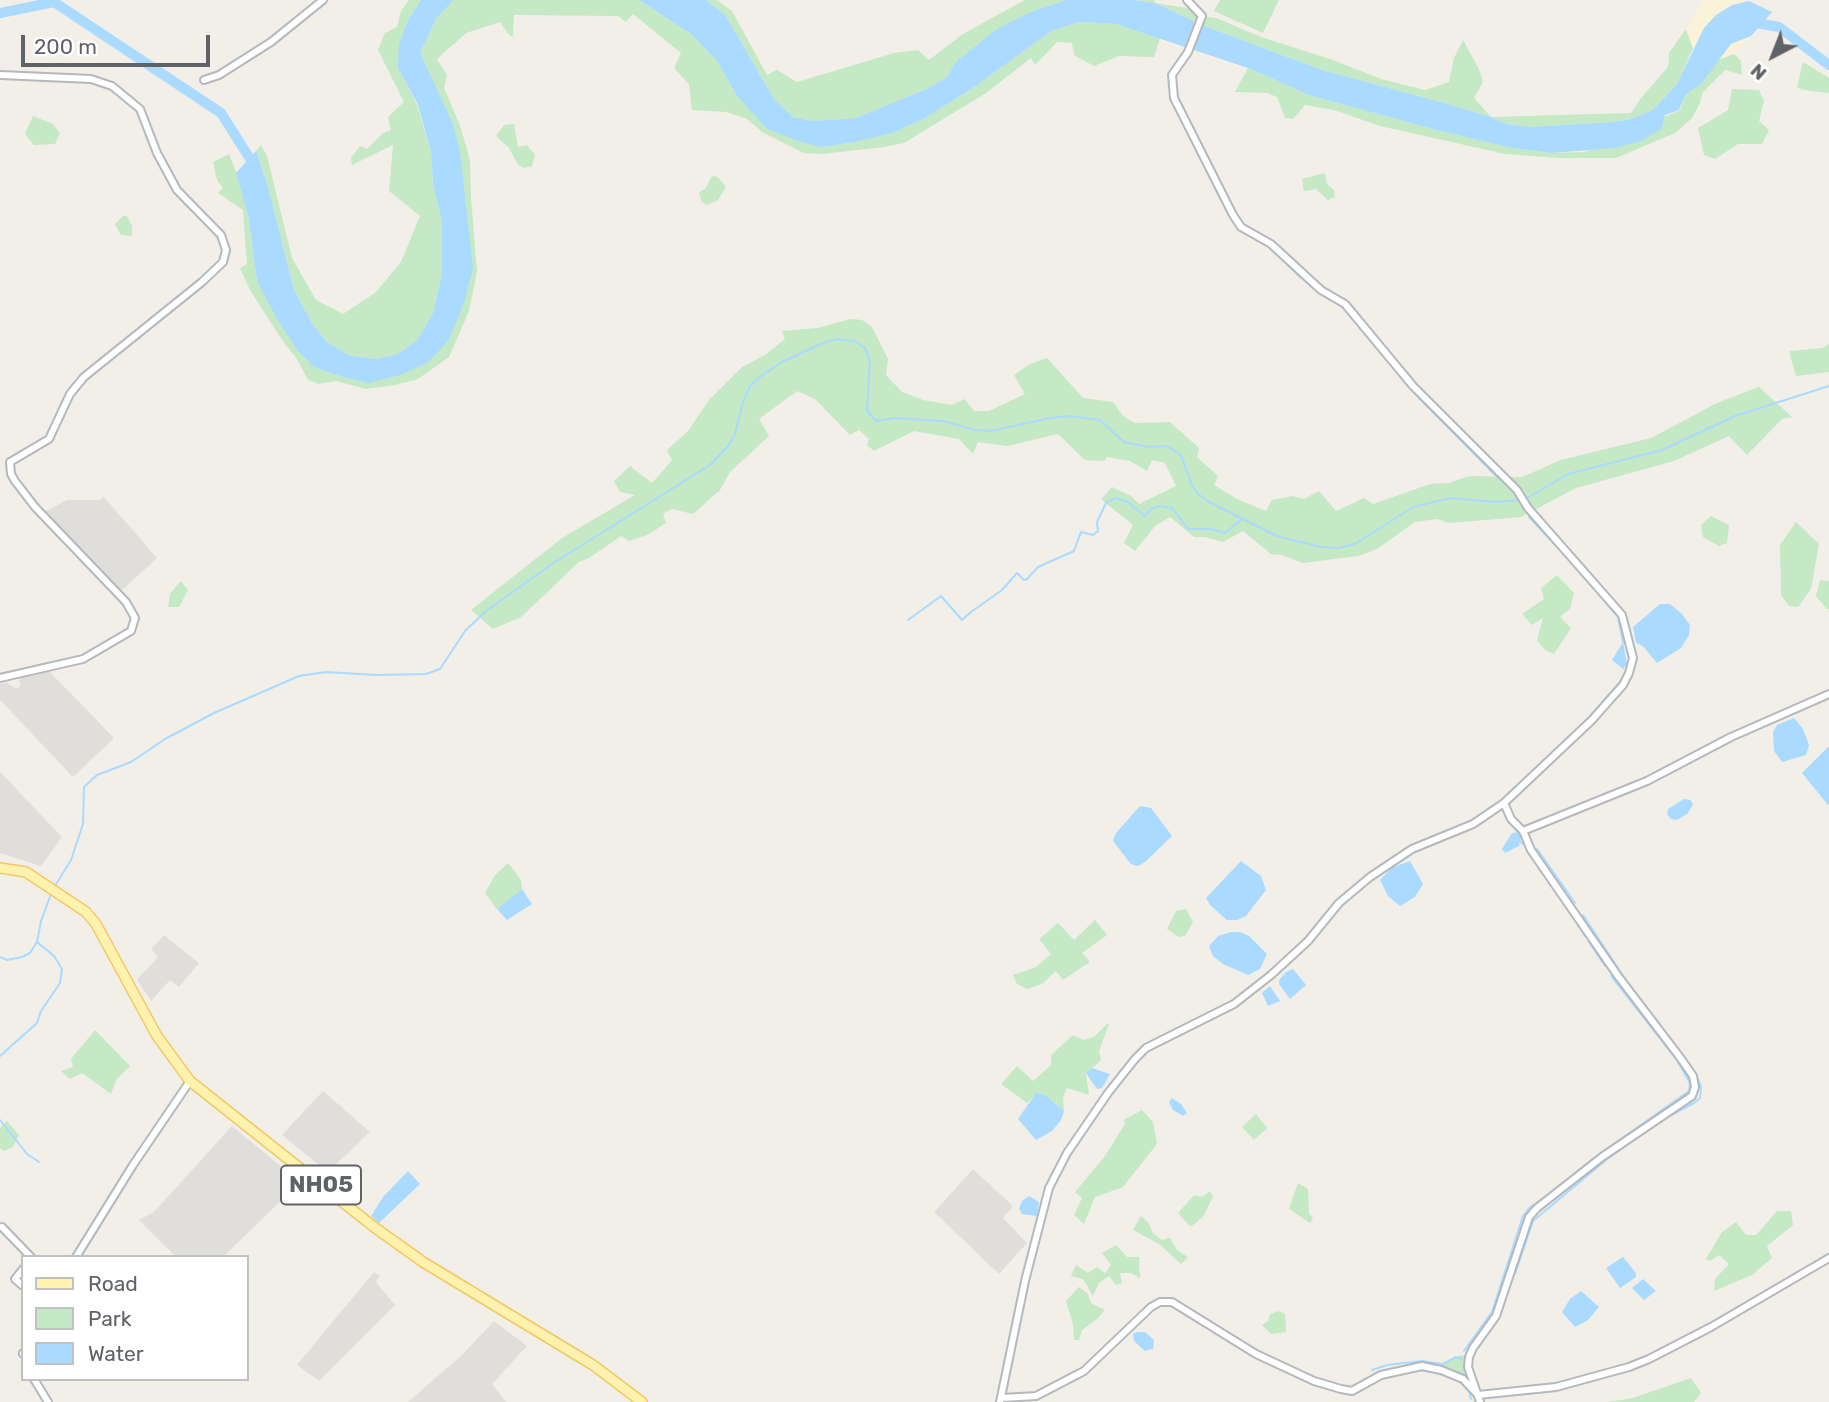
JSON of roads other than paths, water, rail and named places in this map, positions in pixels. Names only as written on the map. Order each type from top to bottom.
[{"type":"main road","name":"NH05","points":[[0,869],[26,872],[86,912],[96,924],[157,1036],[190,1081],[423,1262],[593,1365],[642,1402]]},
{"type":"street","points":[[204,80],[219,75],[271,42],[323,0]]},
{"type":"street","points":[[1187,0],[1202,16],[1188,52],[1172,75],[1174,98],[1224,200],[1241,227],[1271,244],[1321,290],[1345,304],[1413,386],[1517,490],[1528,508],[1622,615],[1633,658],[1623,685],[1592,720],[1504,803],[1472,824],[1412,849],[1370,877],[1339,904],[1308,941],[1234,1004],[1146,1048],[1135,1059],[1074,1143],[1049,1188],[1008,1355],[1001,1400],[1036,1396],[1084,1371],[1160,1301],[1172,1302],[1256,1354],[1323,1384],[1352,1391],[1381,1375],[1422,1366],[1441,1370],[1463,1380],[1479,1399]]},
{"type":"street","points":[[0,75],[91,79],[112,86],[140,109],[157,153],[177,190],[221,235],[226,250],[223,262],[202,282],[84,377],[70,394],[49,439],[10,462],[15,481],[35,507],[126,603],[135,618],[131,631],[83,660],[0,678]]},
{"type":"street","points":[[1522,831],[1647,781],[1731,737],[1829,694]]},
{"type":"street","points":[[1479,1399],[1468,1367],[1469,1357],[1496,1315],[1529,1217],[1602,1157],[1692,1096],[1695,1087],[1693,1076],[1631,994],[1531,850],[1504,803]]},
{"type":"street","points":[[77,1255],[190,1081]]},
{"type":"street","points":[[2,1227],[29,1255]]},
{"type":"street","points":[[1479,1399],[1556,1387],[1649,1359],[1711,1327],[1829,1258]]},
{"type":"street","points":[[21,1272],[15,1279],[21,1284]]},
{"type":"street","points":[[35,1381],[48,1402]]},
{"type":"water","points":[[421,0],[453,0],[436,19],[420,53],[453,124],[460,152],[473,268],[464,303],[448,341],[427,363],[400,375],[368,383],[314,367],[298,351],[277,319],[257,281],[248,214],[236,173],[256,151],[294,290],[312,323],[326,341],[348,355],[375,359],[398,354],[418,339],[433,313],[442,274],[442,222],[433,184],[431,152],[418,105],[398,68],[399,44],[408,20]]},
{"type":"water","points":[[639,0],[706,0],[726,16],[774,99],[793,117],[812,121],[856,118],[924,90],[946,78],[956,62],[997,29],[1033,11],[1066,0],[1133,0],[1155,3],[1202,25],[1322,70],[1444,103],[1506,124],[1529,127],[1613,122],[1631,119],[1653,110],[1677,84],[1704,28],[1716,15],[1732,5],[1749,1],[1772,12],[1751,36],[1731,44],[1700,85],[1686,94],[1679,110],[1665,115],[1661,129],[1641,141],[1614,148],[1551,153],[1512,148],[1309,95],[1248,68],[1116,24],[1079,22],[1051,31],[973,88],[925,118],[893,133],[822,147],[767,129],[737,96],[717,61],[691,34]]},
{"type":"water","points":[[1660,604],[1670,604],[1690,625],[1689,635],[1681,648],[1657,663],[1643,646],[1636,643],[1633,627]]},
{"type":"water","points":[[1623,642],[1627,664],[1623,669],[1612,660]]},
{"type":"water","points":[[1794,718],[1803,729],[1809,745],[1806,755],[1782,762],[1774,751],[1773,732],[1777,725]]},
{"type":"water","points":[[1829,746],[1829,804],[1828,805],[1802,773]]},
{"type":"water","points":[[1684,799],[1693,804],[1688,813],[1677,820],[1671,819],[1667,814],[1668,809]]},
{"type":"water","points":[[1140,806],[1151,808],[1172,836],[1138,866],[1131,864],[1113,841],[1116,833]]},
{"type":"water","points":[[1518,832],[1521,837],[1519,846],[1505,853],[1502,849],[1512,833]]},
{"type":"water","points":[[1241,861],[1261,876],[1266,890],[1246,916],[1227,920],[1206,898]]},
{"type":"water","points":[[1410,861],[1423,884],[1415,897],[1400,906],[1388,896],[1380,880],[1391,868]]},
{"type":"water","points":[[522,889],[532,904],[507,920],[497,909]]},
{"type":"water","points":[[1231,932],[1249,936],[1267,954],[1260,969],[1248,975],[1223,964],[1213,956],[1209,946],[1218,936]]},
{"type":"water","points":[[1293,969],[1306,985],[1290,999],[1279,980]]},
{"type":"water","points":[[1270,986],[1280,1001],[1268,1006],[1262,993]]},
{"type":"water","points":[[1092,1068],[1110,1074],[1102,1088],[1097,1089],[1086,1073]]},
{"type":"water","points":[[1036,1093],[1045,1095],[1064,1111],[1052,1131],[1036,1140],[1018,1119]]},
{"type":"water","points":[[1172,1098],[1181,1104],[1187,1113],[1183,1116],[1173,1110],[1169,1102]]},
{"type":"water","points":[[408,1171],[420,1184],[379,1223],[371,1216],[383,1197]]},
{"type":"water","points":[[1029,1196],[1039,1202],[1037,1216],[1022,1214],[1019,1209],[1022,1201]]},
{"type":"water","points":[[1623,1257],[1636,1273],[1636,1277],[1620,1288],[1606,1268]]},
{"type":"water","points":[[1643,1279],[1656,1291],[1644,1300],[1632,1288]]},
{"type":"water","points":[[1581,1291],[1599,1307],[1588,1320],[1575,1327],[1562,1312],[1570,1299]]},
{"type":"water","points":[[1145,1332],[1154,1340],[1153,1349],[1145,1351],[1134,1341],[1133,1334]]},
{"type":"waterway","points":[[0,13],[54,2],[221,113],[255,170]]},
{"type":"waterway","points":[[1750,22],[1779,27],[1829,65]]},
{"type":"waterway","points":[[1198,153],[1231,218],[1239,230],[1250,235]]},
{"type":"waterway","points":[[1275,252],[1300,277],[1326,296]]},
{"type":"waterway","points":[[1352,317],[1420,399],[1510,487],[1526,511]]},
{"type":"waterway","points":[[55,886],[71,860],[83,824],[84,787],[97,775],[131,762],[165,739],[214,713],[299,676],[326,672],[426,674],[440,669],[465,631],[486,611],[552,564],[710,465],[729,445],[750,386],[761,376],[782,362],[837,339],[855,341],[865,348],[870,360],[867,411],[876,421],[895,418],[943,421],[975,430],[991,431],[1069,416],[1100,420],[1124,442],[1149,447],[1167,446],[1181,455],[1191,483],[1197,493],[1209,502],[1277,536],[1321,547],[1338,548],[1355,544],[1413,507],[1450,498],[1496,502],[1520,500]]},
{"type":"waterway","points":[[1526,499],[1568,474],[1662,450],[1735,416],[1829,386]]},
{"type":"waterway","points":[[908,620],[941,596],[962,620],[1002,590],[1017,573],[1024,580],[1027,579],[1038,567],[1074,551],[1081,532],[1093,535],[1098,531],[1097,522],[1106,503],[1115,498],[1126,501],[1145,516],[1151,509],[1159,506],[1172,508],[1188,529],[1211,529],[1225,533],[1242,519]]},
{"type":"waterway","points":[[1529,517],[1573,564]]},
{"type":"waterway","points":[[1600,595],[1618,617],[1623,642]]},
{"type":"waterway","points":[[1583,724],[1619,683],[1626,673],[1627,664]]},
{"type":"waterway","points":[[1547,825],[1585,809]]},
{"type":"waterway","points":[[1520,841],[1523,844]]},
{"type":"waterway","points":[[1537,849],[1575,903]]},
{"type":"waterway","points":[[1527,851],[1554,888]]},
{"type":"waterway","points":[[0,1056],[37,1023],[41,1011],[60,983],[62,969],[54,956],[37,942],[51,894]]},
{"type":"waterway","points":[[1571,913],[1585,936]]},
{"type":"waterway","points":[[1583,915],[1635,994]]},
{"type":"waterway","points":[[0,957],[7,960],[22,957],[30,953],[37,942]]},
{"type":"waterway","points":[[1589,942],[1605,966]]},
{"type":"waterway","points":[[1557,1188],[1601,1153],[1689,1091],[1690,1083],[1676,1059],[1611,976]]},
{"type":"waterway","points":[[1660,1121],[1694,1103],[1700,1098],[1701,1087],[1696,1075],[1666,1034]]},
{"type":"waterway","points":[[0,1120],[27,1154],[39,1162]]},
{"type":"waterway","points":[[1515,1274],[1533,1221],[1606,1160],[1656,1124]]},
{"type":"waterway","points":[[1464,1351],[1492,1312],[1523,1216],[1530,1207],[1550,1194]]},
{"type":"waterway","points":[[1372,1370],[1387,1365],[1422,1361],[1443,1364],[1456,1357],[1462,1359]]},
{"type":"waterway","points":[[1416,1370],[1431,1371]]},
{"type":"waterway","points":[[1360,1391],[1371,1384]]},
{"type":"waterway","points":[[1469,1390],[1471,1399]]}]
